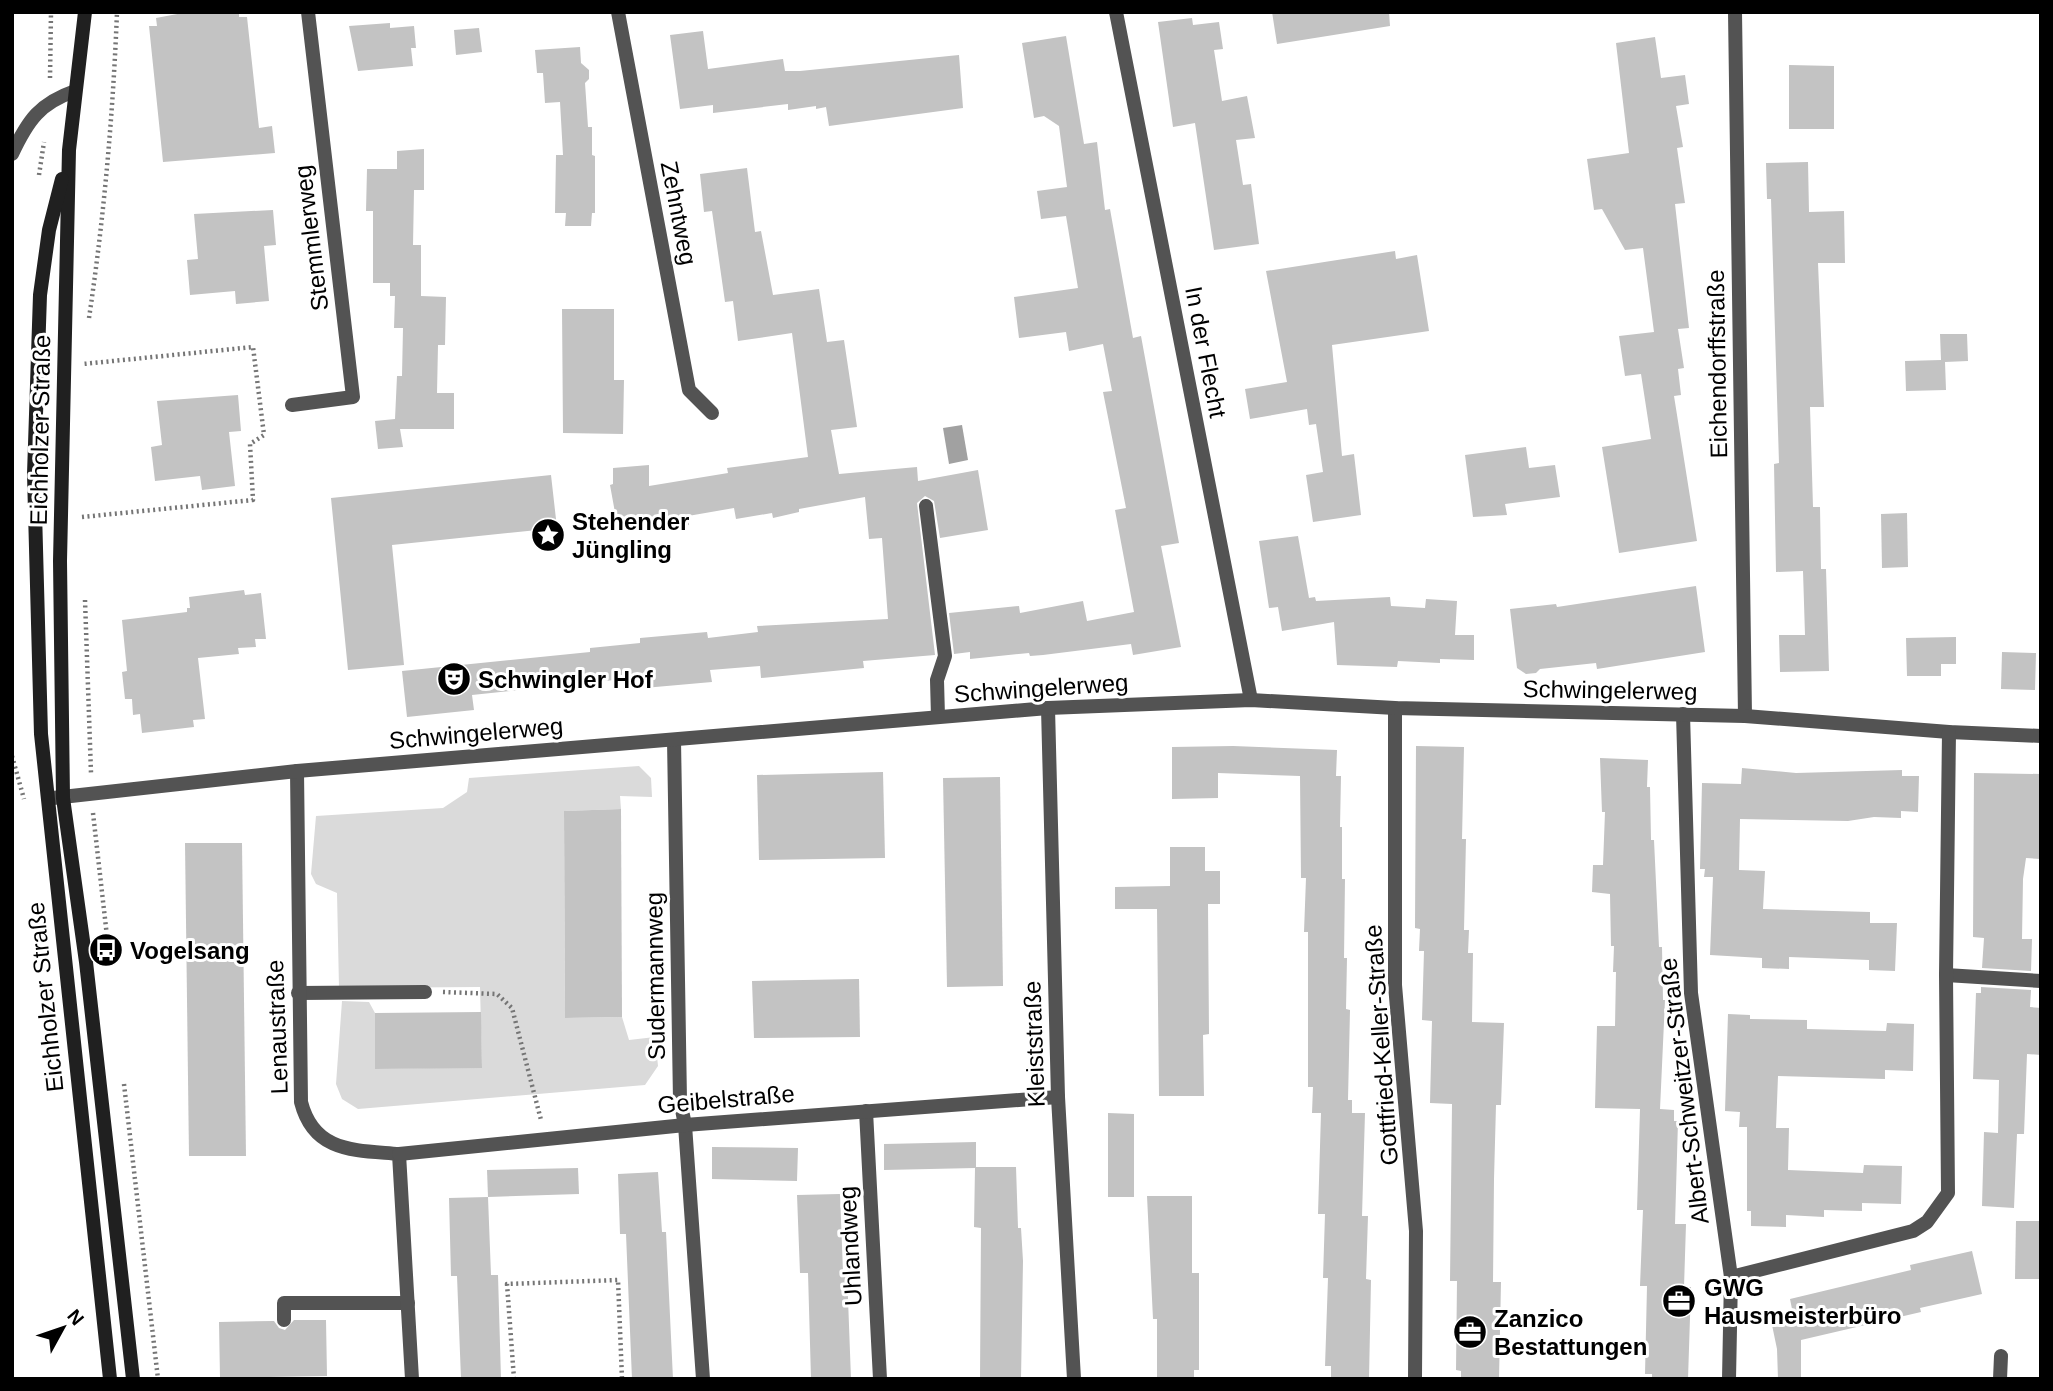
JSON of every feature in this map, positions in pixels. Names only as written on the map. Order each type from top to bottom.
[{"type":"main road","name":"Eichholzer Straße","points":[[85,12],[69,150],[55,798],[110,1379]]},
{"type":"main road","name":"Eichholzer Straße","points":[[69,150],[49,230],[40,295],[34,460],[41,734],[86,962],[133,1379]]},
{"type":"street","name":"Stemmlerweg","points":[[292,405],[353,397],[307,12]]},
{"type":"street","name":"Zehntweg","points":[[618,12],[689,390],[712,413]]},
{"type":"street","name":"In der Flecht","points":[[1116,12],[1251,700]]},
{"type":"street","name":"Eichendorffstraße","points":[[1735,12],[1745,716]]},
{"type":"street","points":[[12,154],[22,132],[49,100],[75,90]]},
{"type":"street","points":[[926,506],[945,656],[937,680],[938,717]]},
{"type":"street","name":"Schwingelerweg","points":[[55,798],[92,796],[297,771],[938,717],[1048,708],[1251,700],[1395,708],[1745,716],[1949,733],[2041,736]]},
{"type":"street","name":"Kleiststraße","points":[[1048,708],[1058,1097],[1074,1379]]},
{"type":"street","name":"Gottfried-Keller-Straße","points":[[1395,708],[1395,985],[1416,1231],[1415,1379]]},
{"type":"street","name":"Albert-Schweitzer-Straße","points":[[1683,714],[1691,993],[1731,1277],[1729,1379]]},
{"type":"street","points":[[1731,1277],[1913,1231],[1936,1210],[1948,1193],[1950,1171],[1946,975],[1949,733]]},
{"type":"street","name":"Sudermannweg","points":[[674,740],[680,1100],[685,1125],[703,1379]]},
{"type":"street","name":"Lenaustraße","points":[[297,771],[301,1102],[306,1120],[317,1133],[347,1149],[399,1154]]},
{"type":"street","points":[[1946,975],[2041,981]]},
{"type":"street","points":[[298,993],[425,992]]},
{"type":"street","name":"Geibelstraße","points":[[399,1154],[685,1125],[1058,1097]]},
{"type":"street","name":"Uhlandweg","points":[[866,1111],[880,1379]]},
{"type":"street","points":[[399,1154],[412,1379]]},
{"type":"street","points":[[284,1320],[284,1303],[408,1303]]},
{"type":"street","points":[[2000,1379],[2001,1356]]},
{"type":"path","points":[[88,324],[100,244],[111,124],[117,12]]},
{"type":"path","points":[[82,364],[253,347],[264,435],[250,444],[253,500],[82,517]]},
{"type":"path","points":[[82,378],[84,351]]},
{"type":"path","points":[[82,503],[82,531]]},
{"type":"path","points":[[84,586],[92,796],[110,962]]},
{"type":"path","points":[[12,756],[24,799]]},
{"type":"path","points":[[425,992],[497,994],[513,1008],[545,1139]]},
{"type":"path","points":[[123,1073],[158,1379]]},
{"type":"path","points":[[514,1379],[507,1284],[618,1280],[622,1379]]},
{"type":"shaded area","points":[[962,425],[968,460],[949,464],[943,428]]},
{"type":"shaded area","points":[[639,766],[651,778],[652,797],[620,796],[621,809],[564,811],[565,1018],[622,1017],[629,1040],[655,1037],[658,1066],[645,1085],[358,1109],[342,1099],[336,1084],[342,1001],[369,1002],[375,1013],[376,1069],[482,1067],[480,987],[339,988],[337,893],[316,884],[311,874],[316,816],[443,808],[467,792],[469,778]]},
{"type":"building","points":[[188,12],[239,12],[239,17],[247,17],[259,128],[272,126],[275,153],[163,162],[149,26],[157,26],[156,18]]},
{"type":"building","points":[[1272,12],[1389,12],[1390,26],[1277,44]]},
{"type":"building","points":[[1192,18],[1193,25],[1219,22],[1223,49],[1214,50],[1222,101],[1247,96],[1255,138],[1236,140],[1243,185],[1251,184],[1259,244],[1214,250],[1195,123],[1173,127],[1158,22]]},
{"type":"building","points":[[390,23],[390,28],[414,26],[416,48],[411,48],[413,66],[358,71],[349,26]]},
{"type":"building","points":[[479,28],[482,52],[456,55],[454,30]]},
{"type":"building","points":[[703,31],[708,69],[783,59],[785,71],[800,71],[959,55],[963,108],[829,126],[826,107],[788,110],[788,104],[713,113],[713,105],[680,109],[670,35]]},
{"type":"building","points":[[1066,36],[1084,144],[1097,142],[1105,210],[1110,209],[1133,338],[1141,336],[1179,543],[1161,546],[1181,647],[1133,655],[1131,644],[1043,655],[1030,656],[1029,653],[970,659],[970,652],[954,654],[949,613],[1019,606],[1020,613],[1083,601],[1087,621],[1134,612],[1115,510],[1126,508],[1103,392],[1112,391],[1103,344],[1069,351],[1066,332],[1019,338],[1014,297],[1078,288],[1066,216],[1041,219],[1037,191],[1067,187],[1059,126],[1044,116],[1034,118],[1022,43]]},
{"type":"building","points":[[1655,37],[1661,78],[1685,75],[1689,104],[1676,106],[1683,147],[1677,148],[1685,203],[1675,204],[1689,328],[1678,329],[1684,368],[1678,369],[1681,395],[1674,396],[1697,541],[1619,553],[1602,447],[1651,439],[1641,374],[1625,376],[1619,336],[1654,332],[1643,248],[1625,250],[1602,209],[1594,210],[1587,159],[1629,153],[1616,43]]},
{"type":"building","points":[[580,47],[581,63],[589,70],[589,79],[585,83],[588,127],[592,127],[592,155],[595,156],[595,213],[592,213],[591,226],[565,226],[566,213],[555,213],[556,155],[563,155],[560,102],[545,103],[543,73],[537,73],[535,50]]},
{"type":"building","points":[[1789,65],[1834,66],[1834,129],[1789,129]]},
{"type":"building","points":[[424,149],[424,190],[414,190],[413,245],[421,245],[421,296],[446,297],[445,345],[438,345],[437,393],[454,393],[454,429],[400,429],[403,447],[378,449],[375,421],[395,419],[397,376],[402,376],[403,328],[394,328],[395,296],[390,296],[390,283],[373,283],[373,211],[366,211],[367,169],[397,169],[397,151]]},
{"type":"building","points":[[1808,162],[1809,212],[1844,211],[1845,263],[1818,263],[1824,407],[1810,407],[1813,507],[1820,507],[1821,569],[1826,569],[1829,671],[1780,672],[1779,635],[1805,635],[1803,571],[1776,572],[1774,464],[1779,463],[1771,199],[1767,199],[1766,163]]},
{"type":"building","points":[[747,168],[755,232],[761,231],[773,295],[819,289],[827,342],[844,340],[857,427],[831,430],[839,474],[917,467],[918,481],[978,470],[988,530],[940,538],[934,501],[925,496],[917,503],[935,655],[863,661],[864,668],[761,678],[760,666],[710,670],[712,682],[644,688],[643,677],[472,695],[474,710],[407,717],[402,671],[590,652],[590,648],[640,643],[640,638],[707,632],[708,638],[758,632],[757,626],[888,619],[882,538],[869,539],[865,497],[799,509],[799,512],[773,518],[772,513],[736,519],[734,508],[688,516],[689,525],[655,531],[653,523],[618,529],[610,485],[613,484],[613,468],[649,465],[649,486],[728,473],[727,468],[808,457],[792,333],[738,341],[733,301],[725,302],[712,211],[704,212],[700,174]]},
{"type":"building","points":[[273,210],[276,245],[264,246],[269,301],[236,304],[235,291],[190,295],[187,260],[198,259],[194,214]]},
{"type":"building","points":[[1395,251],[1396,259],[1417,255],[1429,331],[1332,345],[1342,456],[1354,454],[1361,515],[1313,522],[1306,475],[1323,472],[1316,424],[1309,425],[1307,409],[1250,419],[1245,389],[1287,382],[1266,271]]},
{"type":"building","points":[[562,309],[614,309],[614,380],[624,380],[623,434],[563,433]]},
{"type":"building","points":[[1940,334],[1967,334],[1968,361],[1945,362],[1946,390],[1906,391],[1905,361],[1941,360]]},
{"type":"building","points":[[238,395],[241,431],[229,432],[235,486],[202,490],[200,476],[155,481],[151,447],[162,445],[157,401]]},
{"type":"building","points":[[1526,447],[1529,468],[1555,465],[1560,497],[1505,504],[1507,515],[1473,517],[1465,455]]},
{"type":"building","points":[[551,475],[557,528],[392,545],[404,665],[348,670],[331,498]]},
{"type":"building","points":[[1907,513],[1908,567],[1882,568],[1881,514]]},
{"type":"building","points":[[1298,536],[1309,598],[1315,597],[1316,601],[1390,597],[1391,606],[1425,608],[1426,599],[1457,601],[1455,635],[1474,635],[1474,660],[1440,659],[1440,663],[1398,661],[1397,667],[1337,665],[1334,622],[1282,631],[1278,607],[1269,608],[1259,541]]},
{"type":"building","points":[[1696,586],[1705,652],[1597,669],[1596,663],[1540,669],[1536,673],[1526,674],[1517,668],[1510,609],[1556,604],[1557,607]]},
{"type":"building","points":[[244,590],[245,595],[261,593],[266,639],[255,639],[256,647],[238,648],[239,654],[198,658],[205,719],[193,720],[194,727],[142,733],[140,714],[133,715],[132,699],[125,699],[122,672],[127,671],[122,620],[187,612],[187,608],[190,608],[189,597]]},
{"type":"building","points":[[1956,637],[1956,664],[1941,664],[1941,676],[1907,676],[1906,638]]},
{"type":"building","points":[[2002,652],[2036,653],[2035,690],[2001,689]]},
{"type":"building","points":[[1233,746],[1337,750],[1336,776],[1341,776],[1342,879],[1345,879],[1346,1009],[1350,1010],[1348,1100],[1352,1100],[1352,1113],[1365,1113],[1362,1216],[1368,1216],[1366,1279],[1371,1280],[1369,1379],[1331,1379],[1331,1366],[1325,1366],[1328,1278],[1323,1278],[1325,1214],[1318,1214],[1321,1113],[1312,1113],[1313,1087],[1308,1087],[1308,932],[1304,932],[1306,878],[1301,878],[1300,776],[1218,773],[1218,798],[1172,799],[1172,747]]},
{"type":"building","points":[[1416,746],[1464,747],[1464,930],[1469,930],[1468,953],[1473,953],[1472,1022],[1504,1023],[1501,1105],[1496,1105],[1494,1179],[1493,1282],[1501,1282],[1499,1379],[1461,1379],[1461,1371],[1456,1370],[1457,1281],[1450,1281],[1452,1104],[1430,1103],[1432,1021],[1422,1020],[1424,951],[1419,951],[1420,929],[1415,928]]},
{"type":"building","points":[[1600,758],[1648,760],[1647,787],[1650,787],[1651,840],[1654,840],[1659,947],[1662,947],[1665,1000],[1660,1109],[1674,1110],[1674,1121],[1678,1121],[1675,1224],[1686,1224],[1684,1287],[1691,1287],[1688,1379],[1652,1379],[1652,1374],[1645,1374],[1647,1286],[1640,1286],[1643,1210],[1637,1210],[1640,1109],[1595,1108],[1597,1026],[1615,1026],[1616,972],[1613,972],[1614,946],[1611,946],[1610,894],[1592,892],[1593,865],[1603,865],[1605,812],[1602,812]]},
{"type":"building","points":[[1742,768],[1796,773],[1902,770],[1902,776],[1919,776],[1918,812],[1901,811],[1901,818],[1874,817],[1848,821],[1740,819],[1739,870],[1765,871],[1763,909],[1870,912],[1870,923],[1897,923],[1895,971],[1869,970],[1869,960],[1789,957],[1789,969],[1762,968],[1762,958],[1710,955],[1713,877],[1704,877],[1705,869],[1700,869],[1702,783],[1741,784]]},
{"type":"building","points":[[883,772],[885,858],[759,860],[757,775]]},
{"type":"building","points":[[1974,773],[2041,774],[2041,859],[2026,858],[2023,879],[2022,939],[2032,939],[2031,971],[1982,968],[1984,938],[1973,937]]},
{"type":"building","points":[[1000,777],[1003,986],[947,987],[943,778]]},
{"type":"building","points":[[621,809],[622,1017],[565,1018],[564,811]]},
{"type":"building","points":[[185,843],[242,843],[246,1156],[189,1156]]},
{"type":"building","points":[[1170,847],[1205,847],[1205,871],[1220,871],[1220,904],[1208,904],[1209,1034],[1203,1035],[1204,1096],[1159,1096],[1157,909],[1115,909],[1115,887],[1170,886]]},
{"type":"building","points":[[859,979],[860,1037],[754,1038],[752,981]]},
{"type":"building","points":[[1981,987],[2031,990],[2030,1007],[2041,1008],[2041,1055],[2027,1054],[2024,1134],[2017,1134],[2014,1208],[1982,1206],[1984,1132],[1998,1133],[1999,1080],[1973,1079],[1976,993],[1981,993]]},
{"type":"building","points":[[481,1012],[482,1068],[375,1069],[375,1013]]},
{"type":"building","points":[[1728,1014],[1750,1015],[1750,1019],[1807,1020],[1807,1029],[1886,1031],[1887,1023],[1914,1024],[1913,1071],[1885,1070],[1885,1079],[1778,1076],[1776,1128],[1789,1128],[1788,1170],[1863,1173],[1864,1165],[1902,1166],[1901,1204],[1862,1203],[1862,1211],[1824,1210],[1824,1217],[1786,1215],[1786,1227],[1751,1226],[1751,1211],[1747,1211],[1747,1127],[1739,1127],[1740,1112],[1725,1111]]},
{"type":"building","points":[[1108,1113],[1134,1114],[1134,1197],[1108,1197]]},
{"type":"building","points":[[976,1142],[976,1167],[1016,1167],[1018,1228],[1021,1228],[1023,1261],[1021,1379],[980,1379],[981,1228],[974,1227],[975,1168],[884,1170],[884,1144]]},
{"type":"building","points":[[712,1147],[798,1148],[797,1181],[712,1179]]},
{"type":"building","points":[[578,1168],[579,1194],[488,1197],[487,1170]]},
{"type":"building","points":[[658,1172],[662,1232],[666,1232],[673,1379],[632,1379],[626,1234],[620,1234],[618,1174]]},
{"type":"building","points":[[840,1194],[843,1272],[847,1272],[851,1379],[811,1379],[808,1273],[800,1273],[797,1195]]},
{"type":"building","points":[[1147,1196],[1192,1196],[1192,1273],[1199,1273],[1199,1370],[1194,1370],[1194,1379],[1157,1379],[1157,1319],[1153,1319]]},
{"type":"building","points":[[488,1197],[491,1275],[498,1275],[501,1379],[461,1379],[457,1276],[451,1276],[449,1198]]},
{"type":"building","points":[[2016,1221],[2041,1221],[2041,1279],[2015,1279]]},
{"type":"building","points":[[1972,1251],[1982,1294],[1920,1308],[1921,1312],[1801,1340],[1801,1379],[1778,1379],[1777,1349],[1772,1325],[1794,1319],[1790,1299],[1911,1270],[1910,1265]]},
{"type":"building","points":[[294,1320],[326,1320],[327,1376],[220,1378],[219,1322],[274,1321],[279,1328],[285,1330]]},
{"type":"place","name":"Stehender Jüngling","points":[[548,535]]},
{"type":"place","name":"Schwingler Hof","points":[[454,679]]},
{"type":"place","name":"Vogelsang","points":[[106,950]]},
{"type":"place","name":"GWG Hausmeisterbüro","points":[[1679,1301]]},
{"type":"place","name":"Zanzico Bestattungen","points":[[1470,1332]]}]
